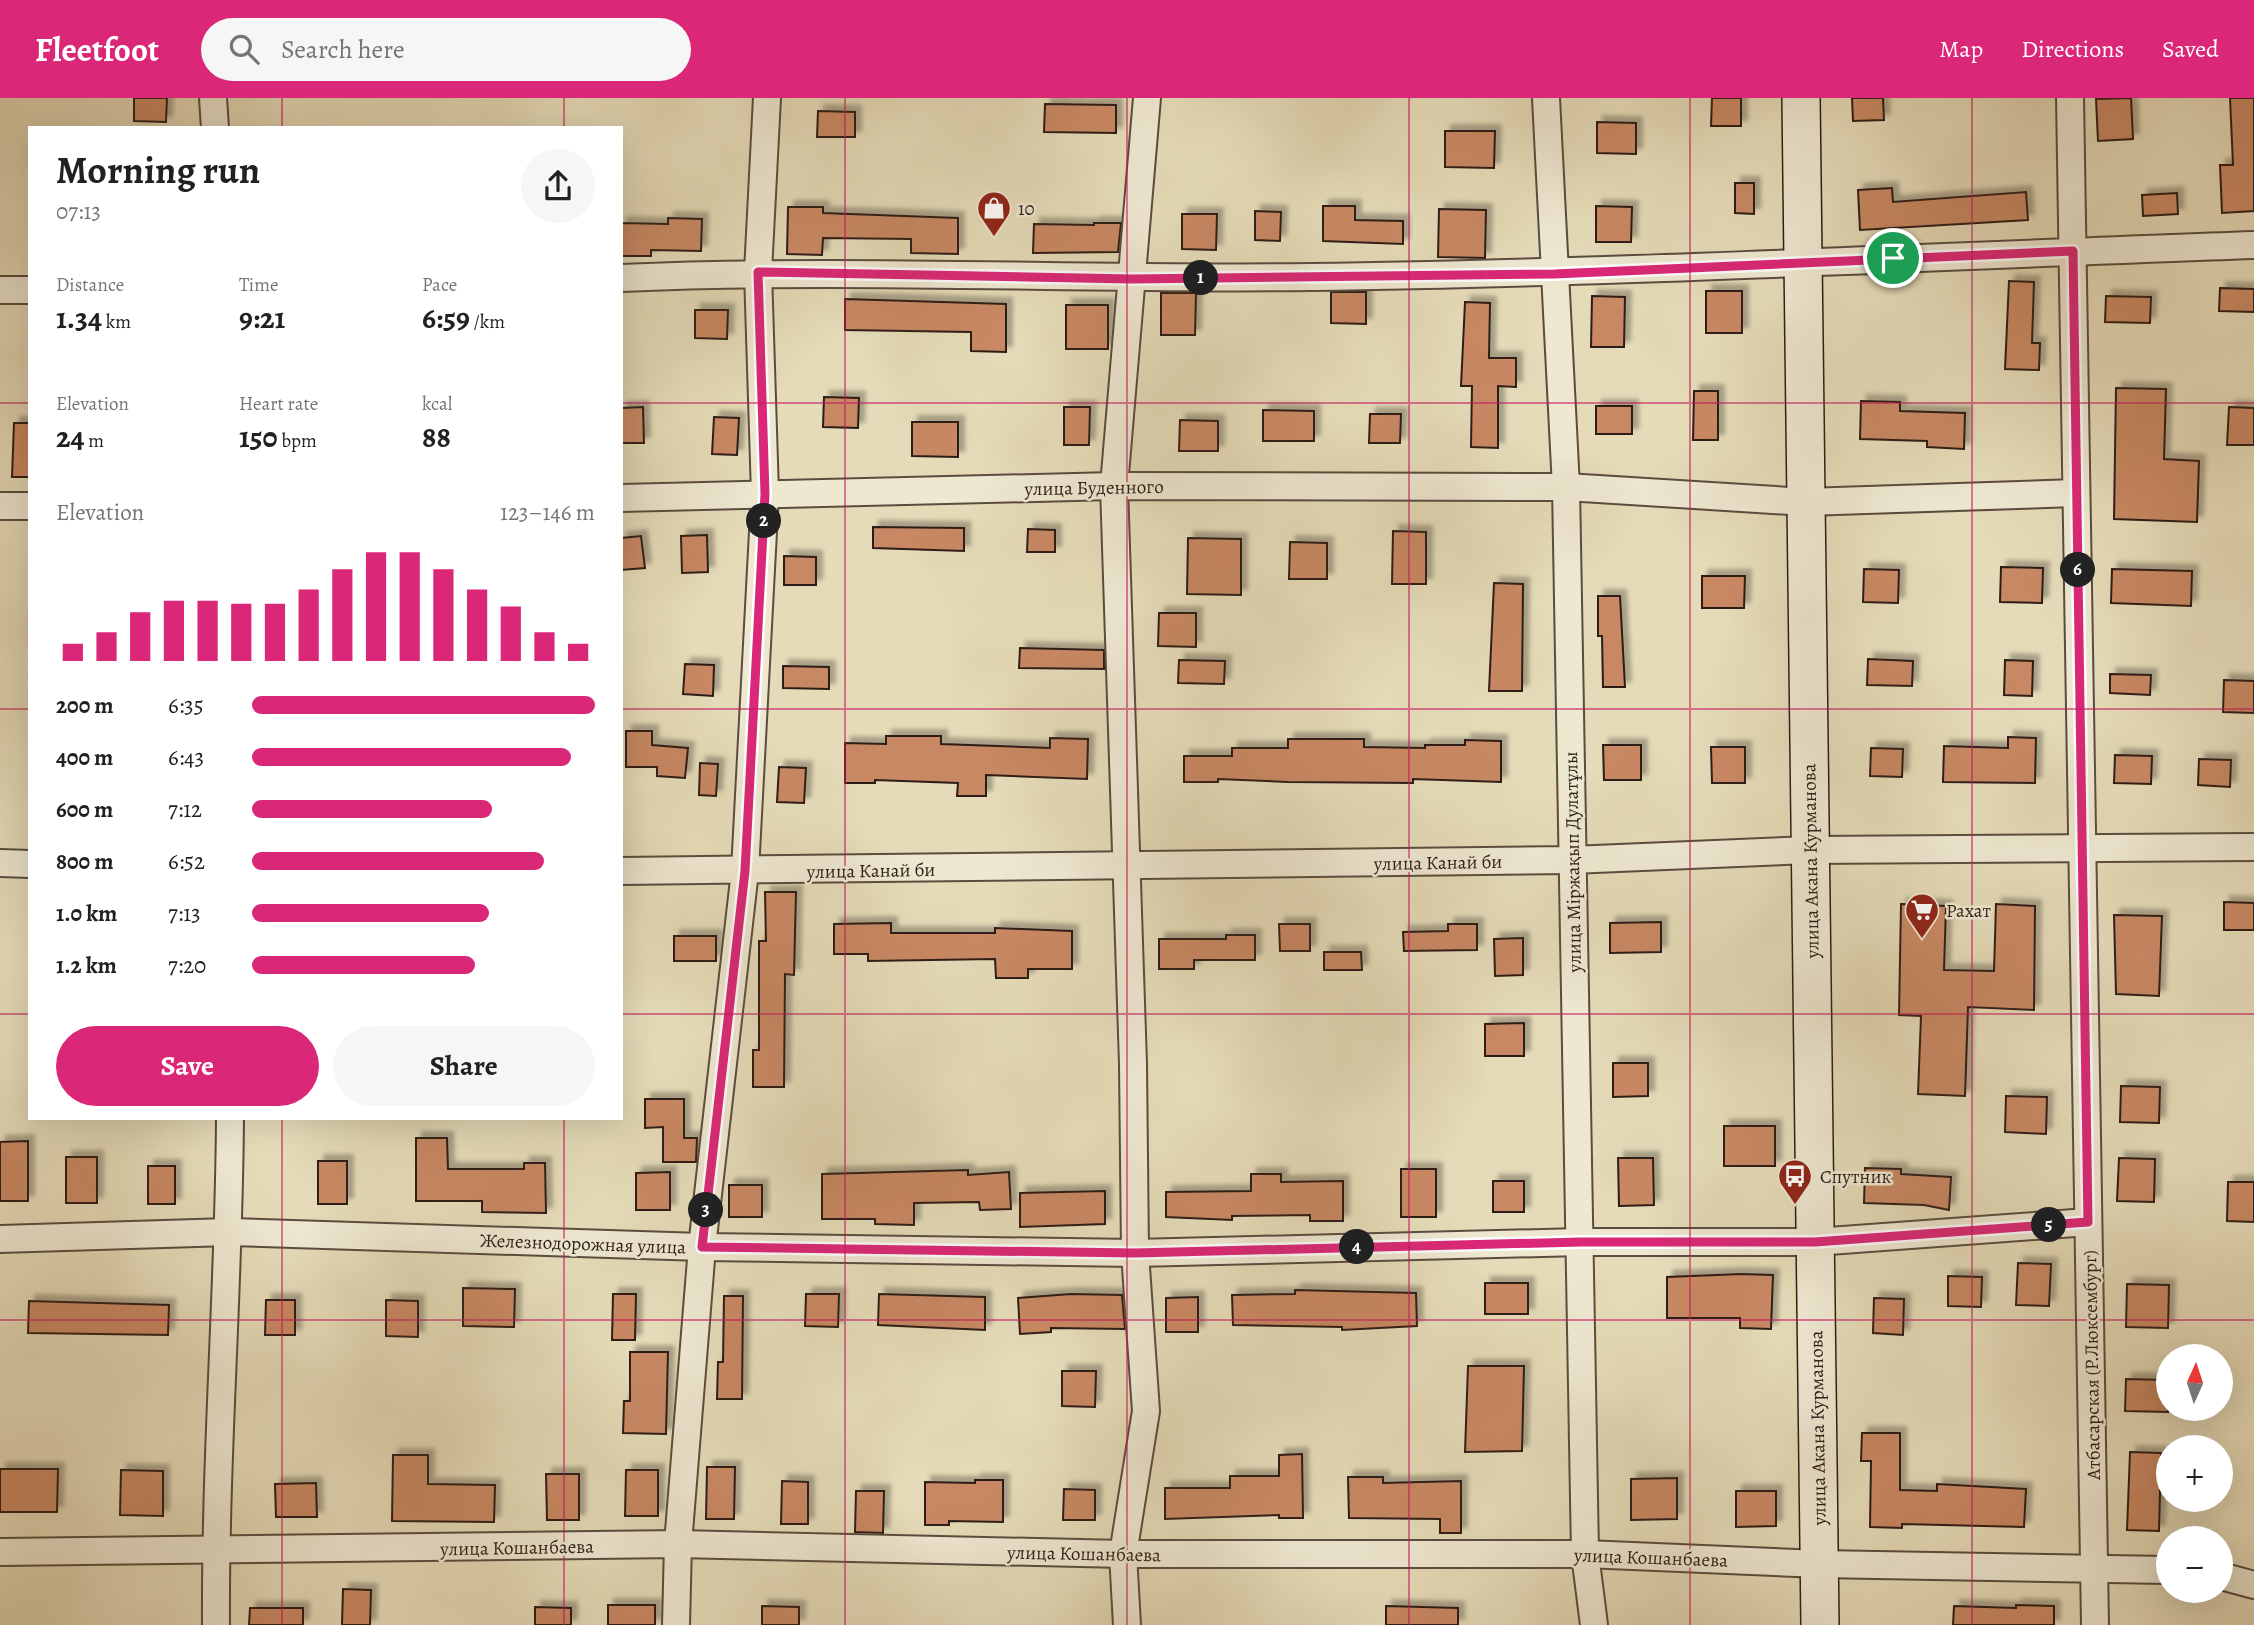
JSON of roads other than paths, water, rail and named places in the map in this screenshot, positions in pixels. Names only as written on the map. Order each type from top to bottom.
[{"type":"main road","name":"улица Акана Курманова","points":[[1801,98],[1820,1625]]},
{"type":"street","points":[[213,98],[215,126]]},
{"type":"street","points":[[676,1625],[678,1544],[702,1247],[745,871],[765,494],[758,272],[767,98]]},
{"type":"street","points":[[1127,1625],[1123,1554],[1146,1410],[1135,1253],[1114,486],[1147,98]]},
{"type":"street","name":"улица Міржақып Дулатұлы","points":[[1546,98],[1566,487],[1585,1554],[1594,1625]]},
{"type":"street","name":"Атбасарская (Р.Люксембург)","points":[[2070,98],[2095,1625]]},
{"type":"street","points":[[623,278],[758,272],[1132,279],[1554,274],[1803,261],[2254,245]]},
{"type":"street","points":[[0,290],[28,290]]},
{"type":"street","name":"улица Буденного","points":[[623,498],[1114,486],[1566,487],[1806,502],[2076,493]]},
{"type":"street","points":[[0,506],[28,506]]},
{"type":"street","name":"улица Канай би","points":[[623,871],[1571,860],[1810,850],[2082,851],[2254,847]]},
{"type":"street","points":[[0,863],[28,864]]},
{"type":"street","points":[[216,1625],[215,1552],[229,1232],[230,1120]]},
{"type":"street","name":"Железнодорожная улица","points":[[0,1239],[229,1232],[702,1247],[1135,1253],[1581,1242],[1815,1242],[2088,1222]]},
{"type":"street","name":"улица Кошанбаева","points":[[0,1552],[215,1552],[678,1544],[1123,1554],[1585,1554],[1819,1564],[2156,1570]]},
{"type":"street","points":[[2233,1579],[2254,1585]]},
{"type":"place","name":"10","points":[[994,238]]},
{"type":"place","name":"Рахат","points":[[1922,940]]},
{"type":"place","name":"Спутник","points":[[1795,1206]]}]
